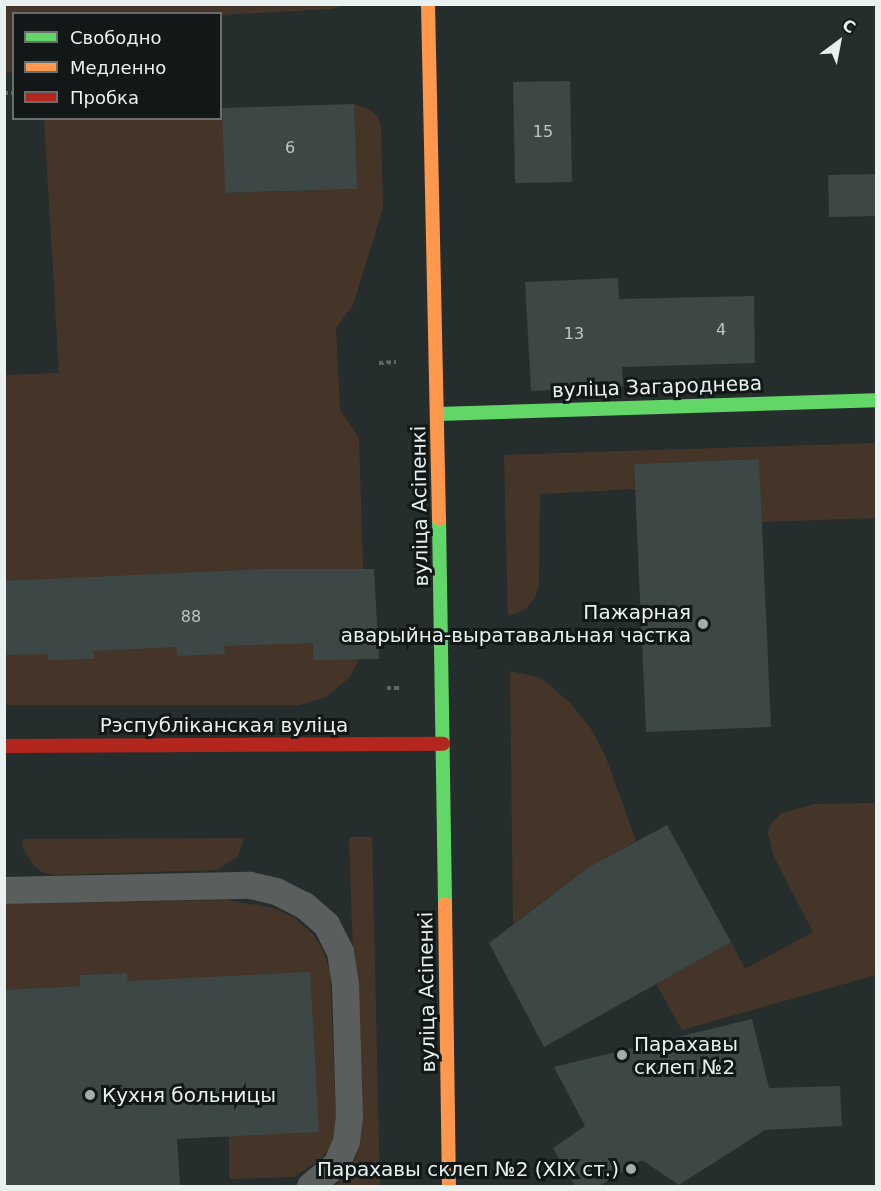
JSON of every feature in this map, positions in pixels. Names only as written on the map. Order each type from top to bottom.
[{"type":"main road","name":"вуліца Асіпенкі","points":[[428,4],[438,414],[450,1186]]},
{"type":"main road","name":"вуліца Загароднева","points":[[438,414],[876,400]]},
{"type":"main road","name":"Рэспубліканская вуліца","points":[[4,746],[443,744]]},
{"type":"lane","points":[[4,890],[249,885],[276,891],[304,905],[326,924],[340,952],[345,984],[349,1116],[346,1141],[336,1164],[310,1186]]},
{"type":"shaded area","points":[[5,4],[344,4],[332,9],[222,15],[222,12],[12,12],[12,72],[5,73]]},
{"type":"shaded area","points":[[354,104],[369,109],[378,117],[381,126],[383,208],[353,305],[336,328],[340,410],[359,438],[365,627],[362,654],[349,678],[326,697],[299,705],[5,705],[4,375],[59,373],[44,120],[222,120],[222,108],[226,193],[356,189]]},
{"type":"shaded area","points":[[876,443],[876,518],[762,522],[758,459],[634,464],[635,489],[540,494],[539,585],[535,597],[526,609],[508,616],[504,455]]},
{"type":"shaded area","points":[[510,671],[538,677],[552,687],[571,704],[591,729],[605,755],[636,841],[589,867],[513,924]]},
{"type":"shaded area","points":[[876,803],[876,975],[682,1030],[656,984],[731,942],[745,969],[813,932],[773,855],[768,832],[772,822],[782,813],[815,804]]},
{"type":"shaded area","points":[[349,837],[372,837],[380,1186],[335,1186],[346,1175],[357,1154],[359,1129]]},
{"type":"shaded area","points":[[244,838],[238,856],[217,870],[54,875],[42,872],[33,865],[23,848],[22,839]]},
{"type":"shaded area","points":[[227,900],[274,908],[294,918],[312,933],[323,950],[330,972],[336,1118],[334,1134],[329,1148],[320,1160],[294,1177],[229,1179],[229,1136],[128,981],[127,973],[79,975],[80,986],[5,990],[5,904]]},
{"type":"building","points":[[570,81],[572,182],[515,183],[513,82]]},
{"type":"building","points":[[354,104],[357,189],[225,193],[222,108]]},
{"type":"building","points":[[876,174],[876,216],[829,217],[828,175]]},
{"type":"building","points":[[618,278],[619,299],[754,296],[755,363],[622,367],[623,386],[531,391],[525,282]]},
{"type":"building","name":"Пажарная аварыйна-выратавальная частка","points":[[759,459],[771,727],[646,732],[634,464]]},
{"type":"building","points":[[266,569],[374,569],[379,659],[313,660],[313,643],[224,646],[225,654],[177,656],[176,647],[93,651],[94,659],[48,660],[48,654],[4,655],[4,581]]},
{"type":"building","points":[[667,825],[731,942],[544,1047],[489,943],[589,867]]},
{"type":"building","name":"Кухня больницы","points":[[310,972],[319,1132],[177,1139],[180,1186],[4,1186],[4,990],[80,986],[79,975],[127,973],[128,981]]},
{"type":"building","points":[[752,1019],[769,1088],[840,1086],[842,1126],[765,1130],[679,1185],[642,1160],[599,1186],[575,1186],[553,1148],[585,1126],[554,1067]]},
{"type":"traffic: fast","points":[[438,414],[876,400]]},
{"type":"traffic: fast","points":[[439,519],[445,904]]},
{"type":"traffic: slow","points":[[428,4],[439,519]]},
{"type":"traffic: slow","points":[[445,904],[449,1186]]},
{"type":"traffic: jam","points":[[4,746],[443,744]]},
{"type":"place","name":"Пажарная аварыйна-выратавальная частка","points":[[703,624]]},
{"type":"place","name":"Парахавы склеп №2","points":[[622,1055]]},
{"type":"place","name":"Кухня больницы","points":[[90,1095]]},
{"type":"place","name":"Парахавы склеп №2 (XIX ст.)","points":[[631,1169]]}]
